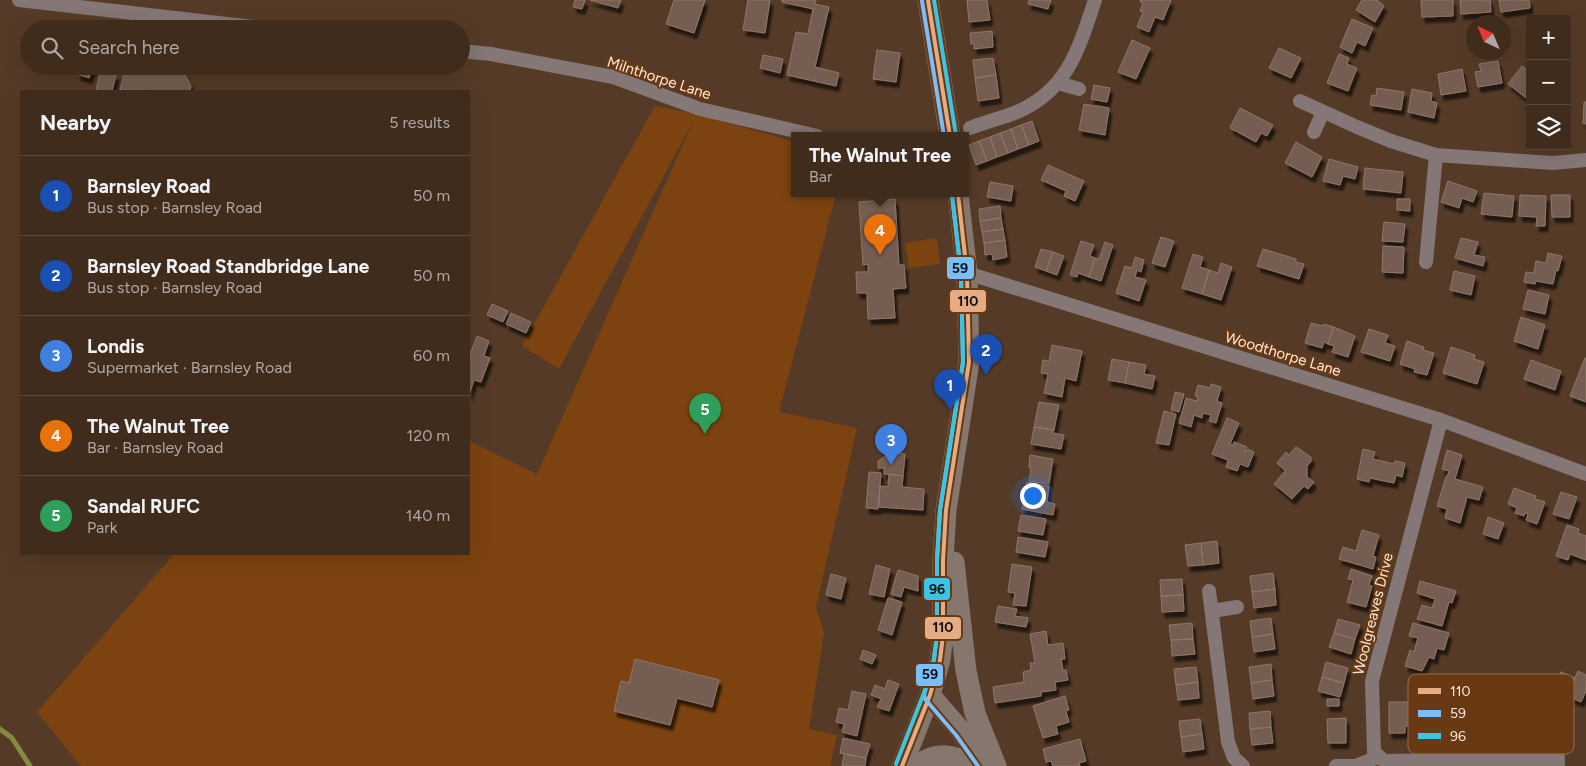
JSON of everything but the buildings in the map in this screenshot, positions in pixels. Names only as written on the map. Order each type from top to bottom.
[{"type":"main road","points":[[928,0],[949,132]]},
{"type":"main road","points":[[902,766],[930,695],[940,660],[943,635],[943,560],[946,510],[968,362],[967,273],[958,197]]},
{"type":"main road","points":[[946,510],[957,581],[966,671],[975,713],[996,766]]},
{"type":"main road","points":[[930,695],[961,730],[986,766]]},
{"type":"main road","points":[[916,766],[925,759],[941,756],[959,757],[975,766]]},
{"type":"street","points":[[19,0],[192,20]]},
{"type":"street","points":[[970,128],[1017,112],[1033,103],[1058,83],[1067,71],[1082,40],[1095,0]]},
{"type":"street","name":"Milnthorpe Lane","points":[[470,51],[613,77],[700,109],[800,132]]},
{"type":"street","points":[[1058,83],[1079,89]]},
{"type":"street","points":[[1300,101],[1391,141],[1436,155],[1553,163],[1586,160]]},
{"type":"street","points":[[1314,132],[1323,112]]},
{"type":"street","points":[[1426,262],[1436,155]]},
{"type":"street","name":"Woodthorpe Lane","points":[[967,273],[1441,420],[1586,474]]},
{"type":"street","name":"Woolgreaves Drive","points":[[1378,757],[1372,746],[1372,681],[1441,420]]},
{"type":"street","points":[[1209,591],[1228,742],[1234,758],[1243,766]]},
{"type":"street","points":[[1212,611],[1237,607]]},
{"type":"street","points":[[1336,766],[1356,766],[1378,757],[1384,761],[1544,759],[1551,761],[1557,766]]},
{"type":"shaded area","points":[[655,106],[697,114],[791,141],[791,197],[835,197],[779,412],[857,428],[816,607],[824,633],[809,729],[837,735],[830,766],[81,766],[37,712],[173,555],[470,555],[470,441],[537,474],[693,122],[559,369],[522,346]]},
{"type":"shaded area","points":[[937,238],[940,264],[909,268],[905,243]]},
{"type":"waterway","points":[[0,729],[12,738],[30,766]]},
{"type":"transit line","name":"110","points":[[928,0],[949,132]]},
{"type":"transit line","name":"96","points":[[934,0],[956,132]]},
{"type":"transit line","name":"59","points":[[922,1],[943,132]]},
{"type":"transit line","name":"59","points":[[952,197],[961,273],[963,362],[940,510],[937,560],[937,635],[934,659],[924,695],[925,699],[956,735],[978,766]]},
{"type":"transit line","name":"96","points":[[896,764],[924,693],[934,659],[937,635],[937,560],[940,510],[963,362],[961,273],[952,197]]},
{"type":"transit line","name":"110","points":[[902,766],[930,695],[940,660],[943,635],[943,560],[946,510],[969,362],[967,273],[958,197]]},
{"type":"place","name":"The Walnut Tree","points":[[880,255]]},
{"type":"place","name":"Barnsley Road Standbridge Lane","points":[[986,375]]},
{"type":"place","name":"Barnsley Road","points":[[950,410]]},
{"type":"place","name":"Sandal RUFC","points":[[705,434]]},
{"type":"place","name":"Londis","points":[[891,465]]}]
